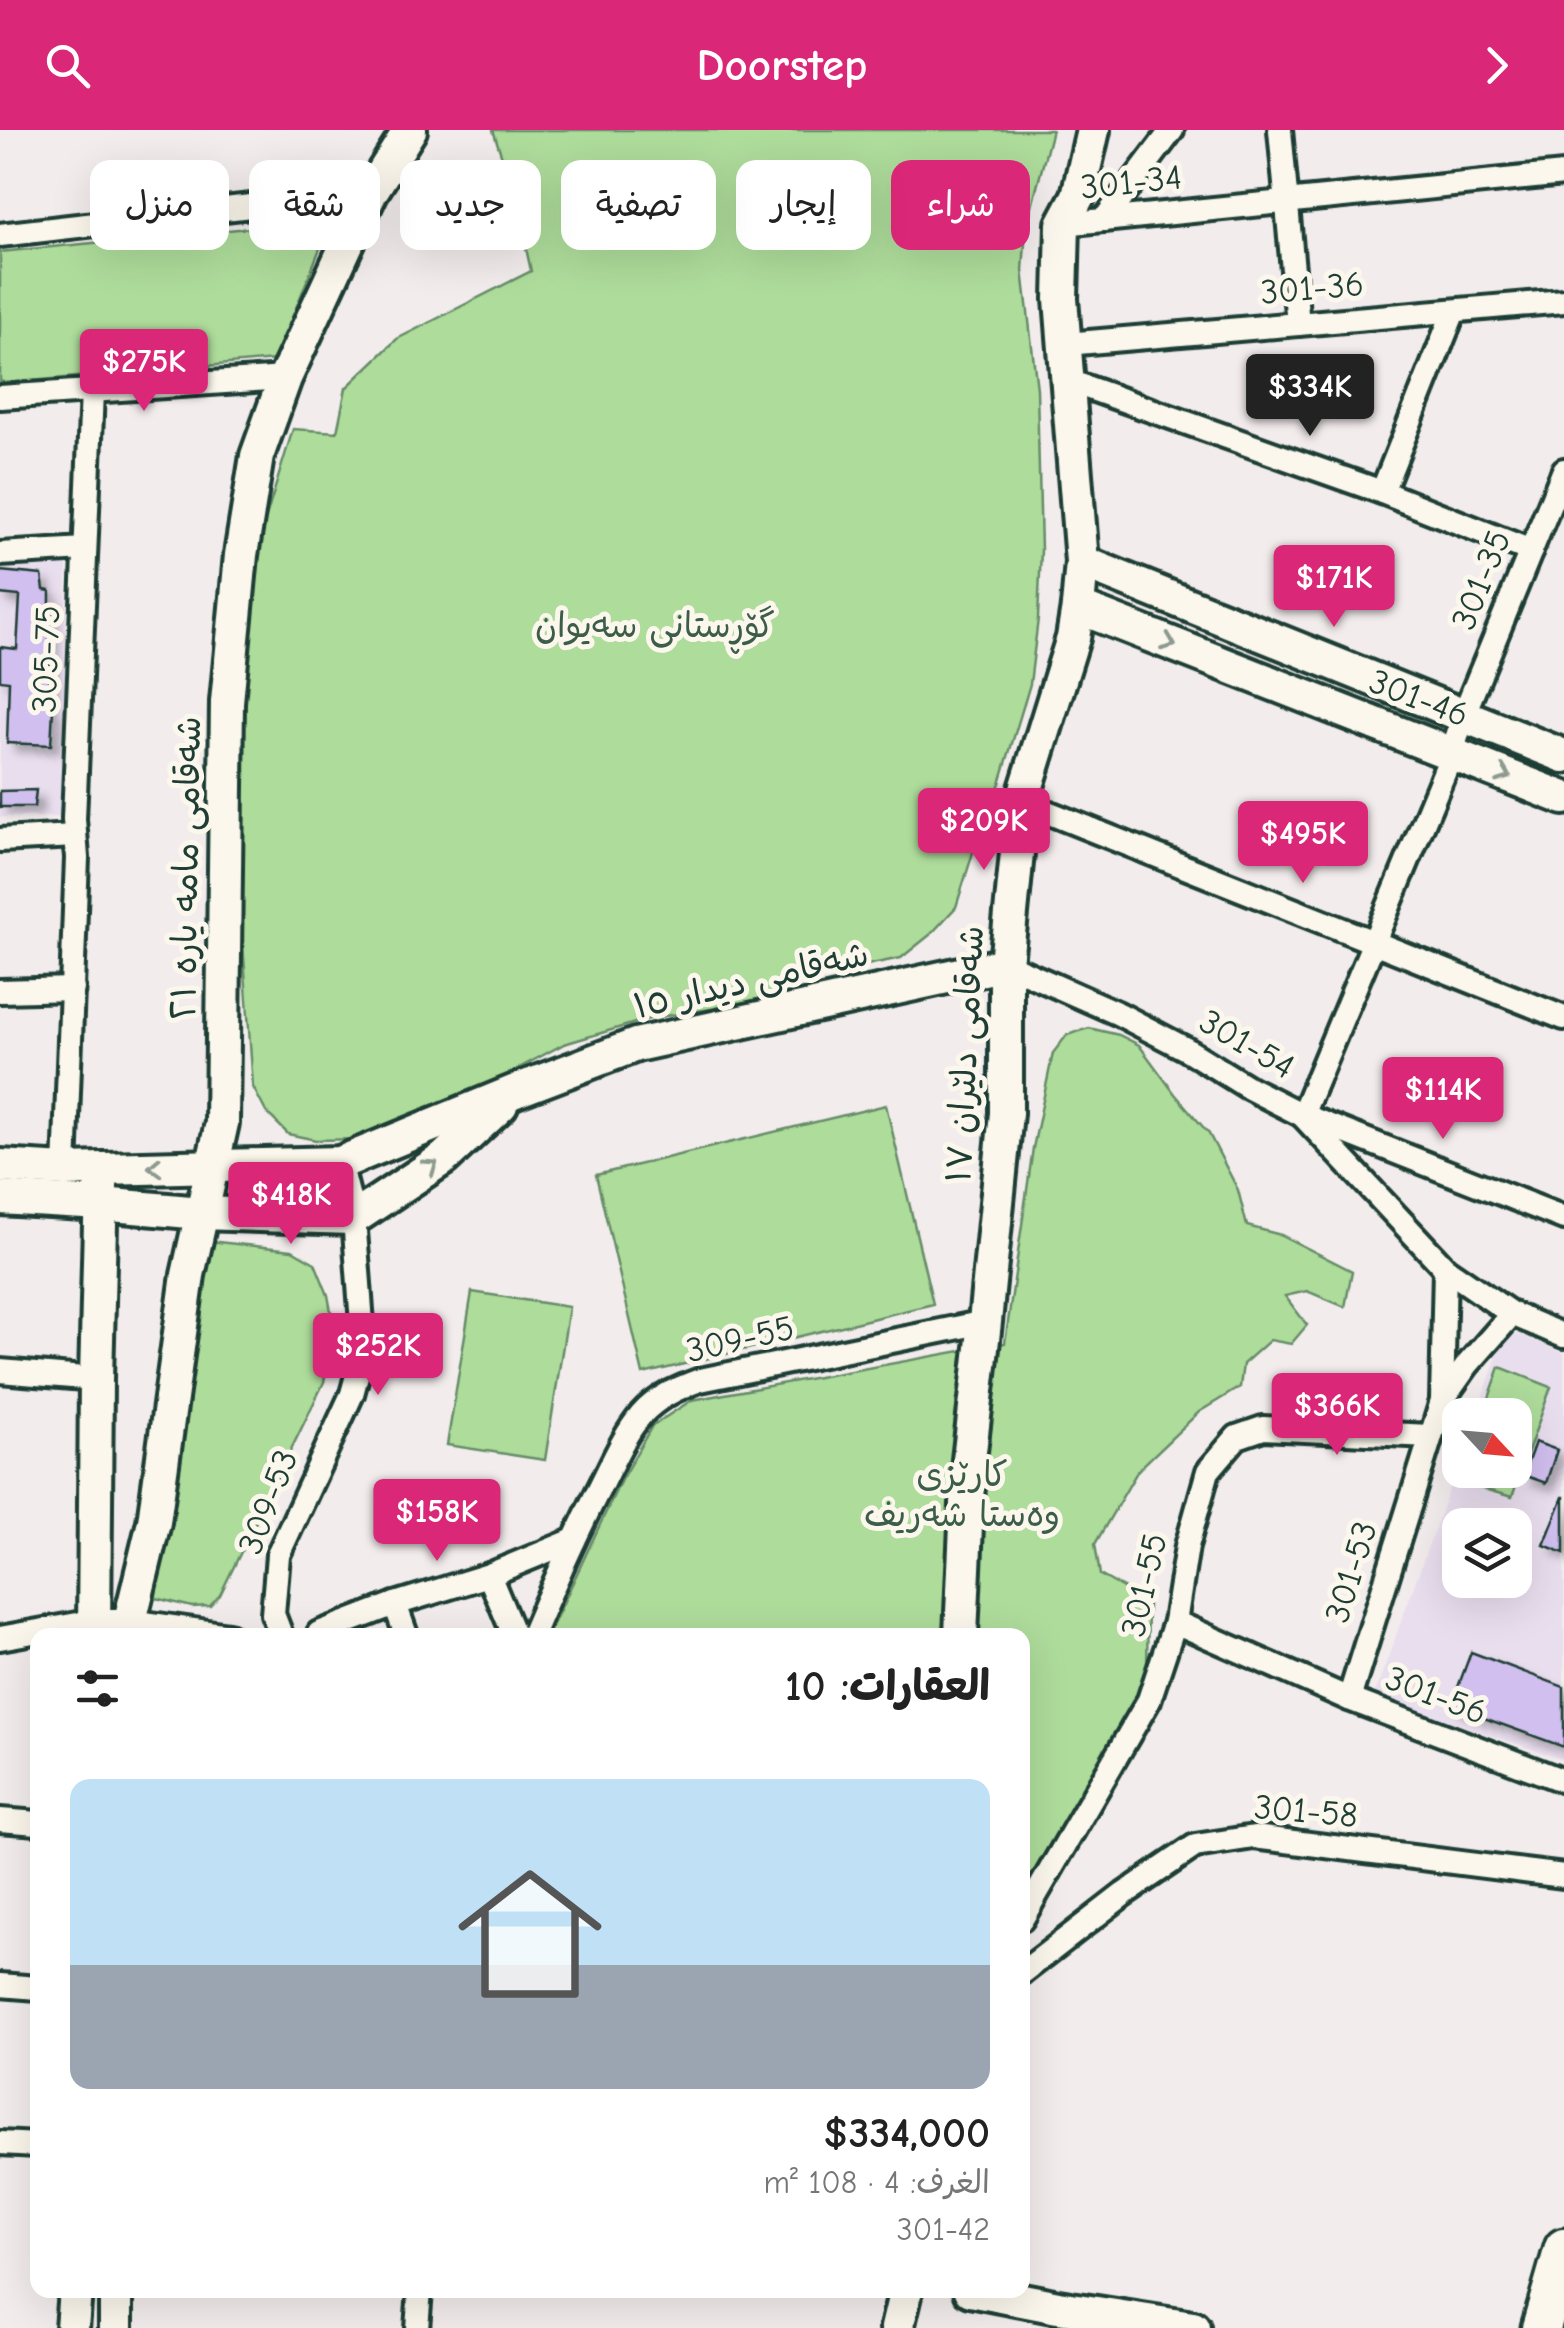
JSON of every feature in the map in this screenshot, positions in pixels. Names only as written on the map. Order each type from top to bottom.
[{"type":"main road","points":[[1541,2328],[1564,2248]]},
{"type":"street","name":"شەقامی مامە یارە ٢١","points":[[380,179],[410,130]]},
{"type":"street","name":"شەقامی دلێران ١٧","points":[[961,1628],[969,1460],[1006,1113],[1006,964],[1022,802],[1073,638],[1082,562],[1061,300],[1064,224],[1078,196],[1092,130]]},
{"type":"street","points":[[1104,220],[1172,130]]},
{"type":"street","points":[[1280,130],[1298,324]]},
{"type":"street","name":"301-34","points":[[1064,224],[1564,174]]},
{"type":"street","points":[[0,235],[249,206]]},
{"type":"street","name":"شەقامی مامە یارە ٢١","points":[[130,1628],[154,1522],[188,1275],[222,1123],[227,702],[241,555],[257,456],[285,378],[345,250]]},
{"type":"street","name":"301-36","points":[[1066,344],[1564,302]]},
{"type":"street","points":[[1382,492],[1454,311]]},
{"type":"street","points":[[0,397],[285,378]]},
{"type":"street","points":[[1069,382],[1382,492],[1531,551]]},
{"type":"street","name":"305-75","points":[[66,1170],[77,858],[74,819],[92,391]]},
{"type":"street","name":"301-35","points":[[1302,1116],[1564,470]]},
{"type":"street","points":[[0,554],[85,549]]},
{"type":"street","name":"301-46","points":[[1082,562],[1564,756]]},
{"type":"street","name":"301-46","points":[[1078,607],[1564,798]]},
{"type":"street","points":[[1022,802],[1564,1018]]},
{"type":"street","points":[[0,840],[75,836]]},
{"type":"street","name":"شەقامی دیدار ١٥","points":[[0,1166],[101,1170],[340,1163],[636,1045],[1006,964]]},
{"type":"street","name":"301-54","points":[[1006,964],[1153,1032],[1302,1116],[1445,1268],[1512,1314],[1564,1336]]},
{"type":"street","points":[[0,991],[72,989]]},
{"type":"street","name":"شەقامی دیدار ١٥","points":[[354,1218],[444,1158],[518,1090]]},
{"type":"street","points":[[1302,1116],[1564,1218]]},
{"type":"street","name":"309-53","points":[[279,1628],[274,1614],[278,1555],[352,1394],[364,1350],[354,1218],[340,1163]]},
{"type":"street","points":[[101,1170],[94,1628],[130,1628]]},
{"type":"street","points":[[0,1198],[201,1213],[354,1218]]},
{"type":"street","points":[[1442,1398],[1445,1268]]},
{"type":"street","name":"301-53","points":[[1443,1398],[1512,1314]]},
{"type":"street","name":"309-55","points":[[535,1628],[623,1441],[658,1400],[700,1380],[986,1322]]},
{"type":"street","points":[[0,1371],[96,1379]]},
{"type":"street","name":"301-53","points":[[1349,1699],[1442,1400]]},
{"type":"street","name":"301-55","points":[[1030,1905],[1149,1700],[1175,1622],[1187,1546],[1208,1472],[1237,1436],[1263,1428],[1430,1436]]},
{"type":"street","points":[[332,1628],[489,1575],[574,1540]]},
{"type":"street","points":[[489,1575],[511,1628]]},
{"type":"street","points":[[396,1604],[404,1628]]},
{"type":"street","name":"301-56","points":[[1175,1622],[1349,1699],[1564,1781]]},
{"type":"street","points":[[0,1638],[30,1635]]},
{"type":"street","points":[[0,1820],[30,1822]]},
{"type":"street","name":"301-58","points":[[1030,1967],[1124,1894],[1195,1846],[1254,1837],[1564,1876]]},
{"type":"street","points":[[0,1985],[30,1987]]},
{"type":"street","points":[[0,2143],[30,2145]]},
{"type":"street","points":[[72,2328],[74,2298]]},
{"type":"street","points":[[118,2298],[124,2327]]},
{"type":"street","points":[[416,2328],[419,2298]]},
{"type":"street","points":[[897,2328],[904,2298]]},
{"type":"street","points":[[1012,2298],[1193,2328]]},
{"type":"shaded area","points":[[67,561],[63,817],[0,817],[0,563]]},
{"type":"shaded area","points":[[1517,1334],[1564,1353],[1564,1760],[1374,1696],[1442,1509],[1442,1598],[1532,1598],[1532,1508],[1442,1508],[1449,1488],[1532,1488],[1532,1398],[1482,1398],[1502,1343]]},
{"type":"green space","name":"گۆڕستانی سەیوان","points":[[493,130],[1052,130],[1030,214],[1030,160],[891,160],[891,250],[1024,250],[1023,270],[1037,389],[1041,550],[1030,684],[956,907],[901,958],[847,969],[788,972],[781,995],[652,1018],[564,1044],[521,1067],[483,1097],[358,1139],[316,1140],[288,1134],[266,1112],[253,1087],[237,855],[238,690],[260,537],[293,429],[337,432],[346,388],[397,339],[531,271],[526,250],[541,250],[541,160],[503,160]]},
{"type":"green space","points":[[249,228],[249,250],[319,250],[275,360],[0,381],[0,252],[90,243],[90,250],[229,250],[229,230]]},
{"type":"green space","name":"کارێزی وەستا شەریف","points":[[1089,1028],[1119,1035],[1139,1045],[1209,1134],[1238,1190],[1247,1226],[1281,1235],[1352,1271],[1345,1307],[1307,1291],[1285,1296],[1307,1325],[1291,1344],[1270,1340],[1243,1364],[1240,1387],[1199,1412],[1138,1470],[1095,1544],[1100,1575],[1148,1602],[1147,1669],[1121,1735],[1030,1890],[1030,1628],[551,1628],[621,1480],[652,1426],[692,1400],[1005,1343],[1033,1148],[1053,1053],[1067,1035]]},
{"type":"green space","points":[[886,1105],[933,1304],[643,1374],[596,1175]]},
{"type":"green space","points":[[208,1241],[292,1250],[315,1263],[328,1295],[334,1328],[324,1382],[220,1595],[210,1606],[192,1607],[156,1598],[156,1578]]},
{"type":"green space","points":[[472,1292],[569,1307],[545,1460],[447,1445]]},
{"type":"green space","points":[[1500,1367],[1551,1387],[1532,1441],[1532,1398],[1489,1398]]},
{"type":"green space","points":[[1480,1488],[1515,1488],[1512,1497]]},
{"type":"building","points":[[0,571],[42,575],[44,590],[50,591],[51,745],[7,743],[9,681],[0,680],[0,647],[17,649],[20,596],[0,594]]},
{"type":"building","points":[[36,790],[34,807],[0,807],[0,791]]},
{"type":"building","points":[[1535,1442],[1557,1450],[1546,1483],[1532,1478]]},
{"type":"building","points":[[1564,1497],[1564,1553],[1544,1545]]},
{"type":"building","points":[[1471,1652],[1564,1687],[1564,1747],[1451,1706]]}]
